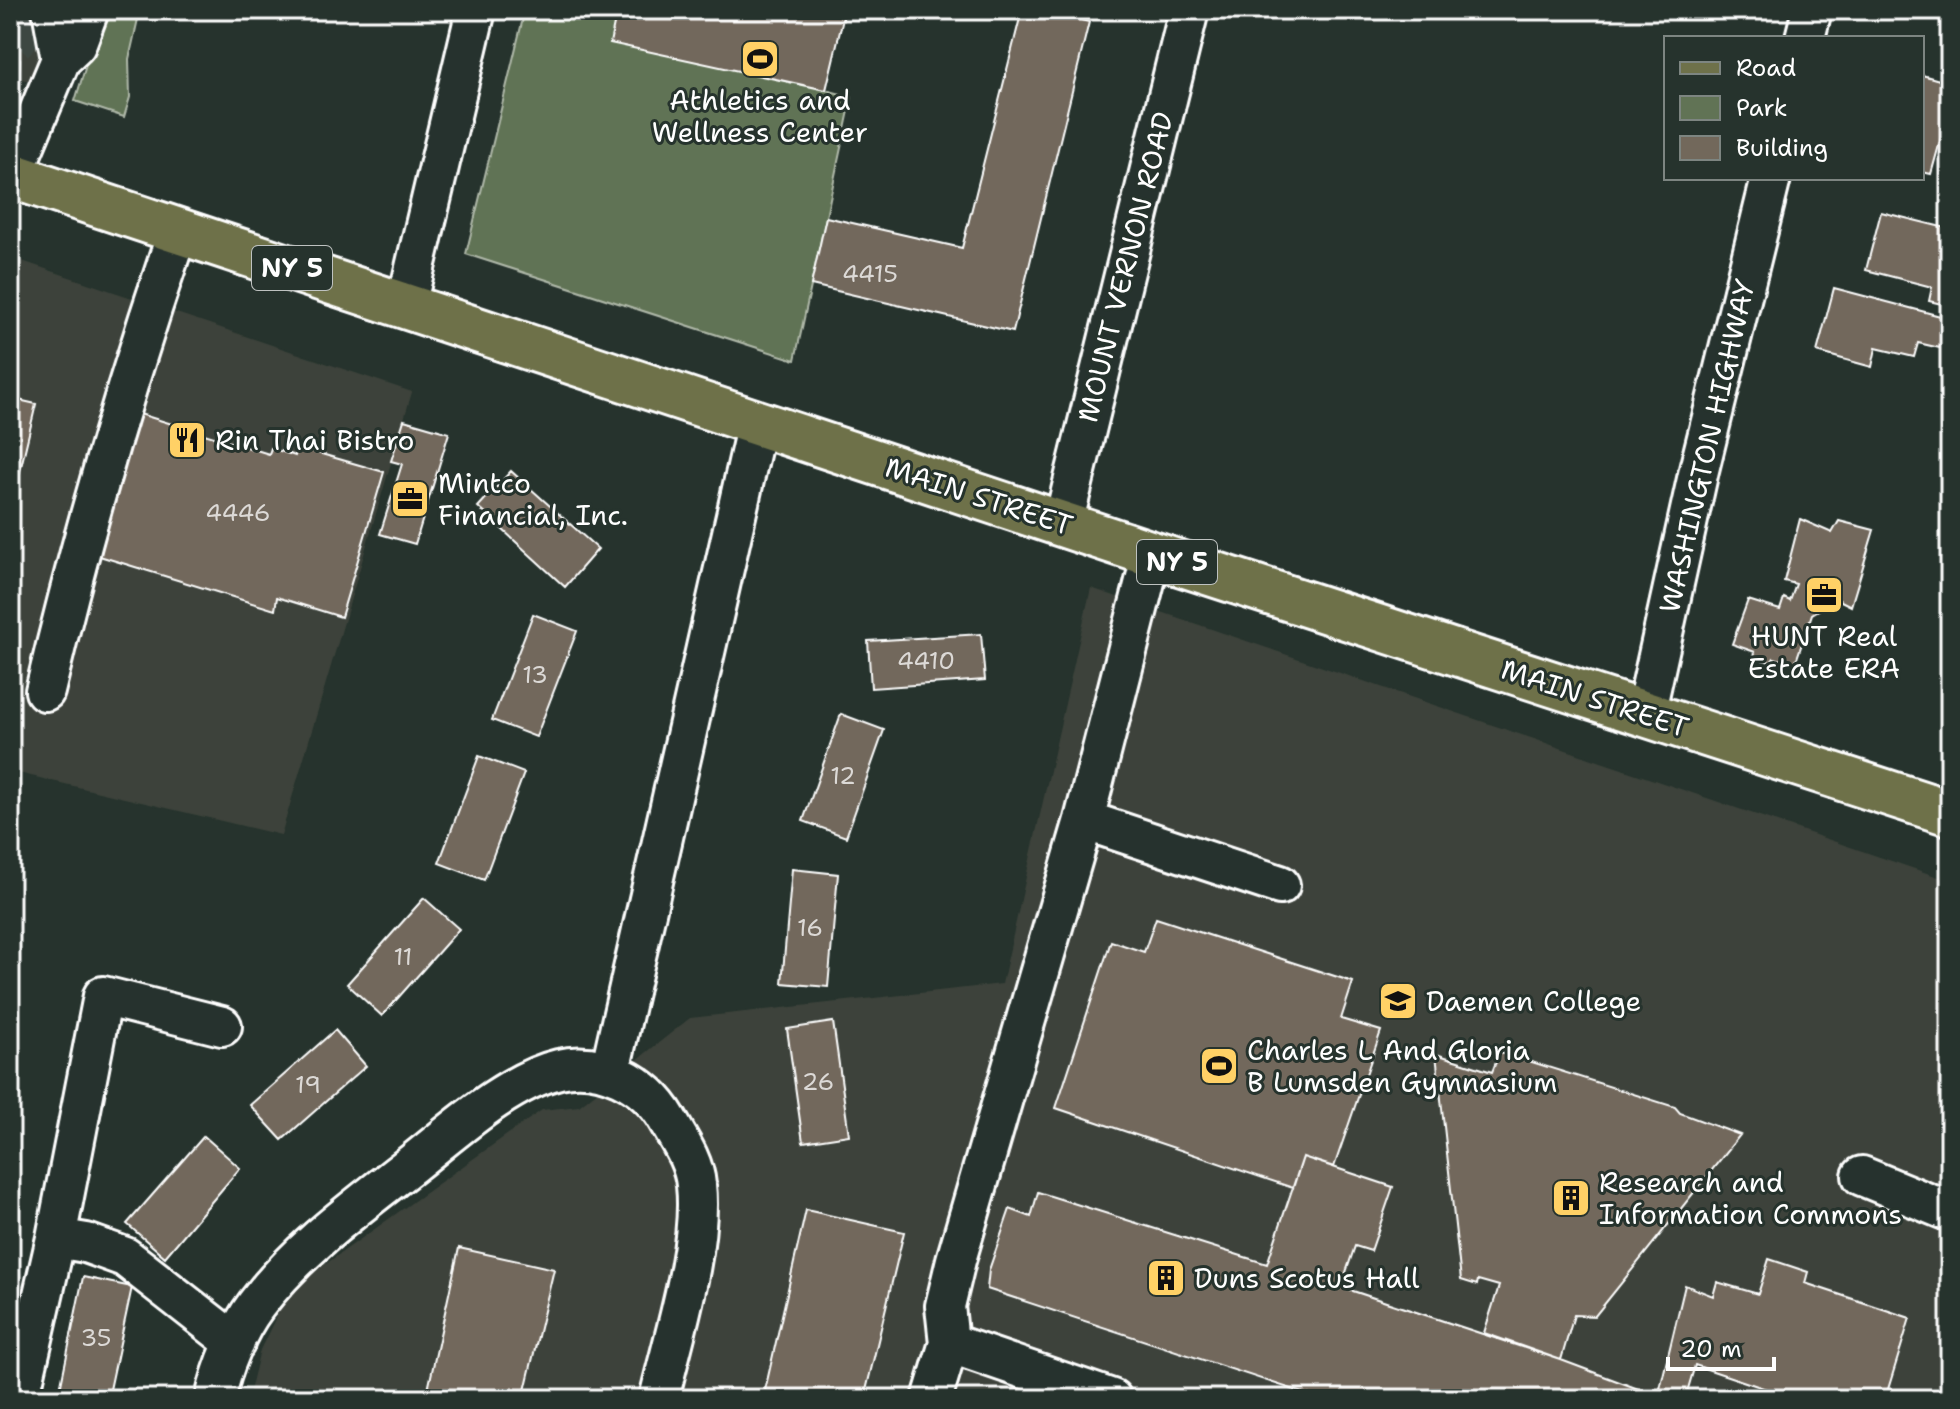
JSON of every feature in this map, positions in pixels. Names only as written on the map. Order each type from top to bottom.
[{"type":"main road","name":"MAIN STREET","points":[[11,176],[1152,554],[1950,813]]},
{"type":"street","points":[[52,10],[61,59]]},
{"type":"street","points":[[11,176],[61,59],[76,45],[89,10]]},
{"type":"street","points":[[406,306],[476,10]]},
{"type":"street","name":"MOUNT VERNON ROAD","points":[[1063,524],[1189,10]]},
{"type":"street","points":[[1806,36],[1812,10]]},
{"type":"street","name":"WASHINGTON HIGHWAY","points":[[1645,715],[1699,470],[1771,180]]},
{"type":"street","points":[[45,691],[71,580],[120,411],[178,231]]},
{"type":"street","points":[[610,1071],[757,423]]},
{"type":"street","points":[[932,1399],[949,1343],[945,1306],[953,1271],[1084,820],[1152,554]]},
{"type":"street","points":[[1084,820],[1280,885]]},
{"type":"street","points":[[24,1378],[56,1238],[103,996],[222,1026]]},
{"type":"street","points":[[215,1399],[235,1343],[253,1308],[281,1274],[325,1232],[462,1124],[518,1086],[559,1069],[584,1067],[610,1071],[640,1088],[661,1108],[688,1154],[696,1184],[696,1229],[659,1399]]},
{"type":"street","points":[[1862,1176],[1950,1212]]},
{"type":"street","points":[[56,1238],[86,1243],[125,1257],[235,1343]]},
{"type":"street","points":[[949,1343],[1112,1399]]},
{"type":"shaded area","points":[[10,10],[86,10],[67,94],[10,75]]},
{"type":"shaded area","points":[[10,257],[412,392],[281,835],[10,771]]},
{"type":"shaded area","name":"Daemen College","points":[[1091,588],[1950,881],[1950,1399],[248,1399],[260,1350],[289,1290],[542,1110],[579,1106],[690,1018],[1002,984]]},
{"type":"green space","points":[[103,10],[140,10],[129,59],[130,97],[124,117],[75,101]]},
{"type":"green space","points":[[525,10],[618,10],[826,90],[852,97],[795,360],[466,254]]},
{"type":"green space","points":[[10,48],[14,49],[20,60],[18,82],[10,79]]},
{"type":"building","name":"Athletics and Wellness Center","points":[[617,10],[845,10],[826,90],[610,43]]},
{"type":"building","points":[[1022,10],[1040,10],[1089,22],[1013,332],[811,285],[826,217],[962,248]]},
{"type":"building","points":[[1924,76],[1950,83],[1950,106],[1931,174],[1924,172]]},
{"type":"building","points":[[1881,212],[1950,229],[1945,268],[1950,270],[1950,306],[1929,301],[1932,287],[1866,270]]},
{"type":"building","points":[[1834,288],[1948,318],[1940,348],[1918,343],[1914,357],[1876,348],[1872,367],[1817,352]]},
{"type":"building","points":[[10,398],[36,404],[10,513]]},
{"type":"building","points":[[130,411],[269,454],[271,448],[295,456],[297,447],[384,472],[341,617],[277,597],[275,610],[93,554]]},
{"type":"building","name":"Mintco Financial, Inc.","points":[[404,420],[449,433],[415,544],[380,534],[402,464],[391,461]]},
{"type":"building","points":[[511,471],[598,549],[565,587],[478,507]]},
{"type":"building","points":[[1800,519],[1832,533],[1839,521],[1874,530],[1851,606],[1837,599],[1812,614],[1795,664],[1774,658],[1771,662],[1762,660],[1754,657],[1755,652],[1732,644],[1748,600],[1780,610],[1784,598],[1790,601],[1796,584],[1784,581]]},
{"type":"building","points":[[533,614],[577,631],[536,737],[492,720]]},
{"type":"building","points":[[981,634],[985,680],[871,688],[868,641]]},
{"type":"building","points":[[841,714],[884,730],[846,837],[803,821]]},
{"type":"building","points":[[479,756],[524,773],[484,880],[439,863]]},
{"type":"building","points":[[792,869],[838,874],[828,987],[782,983]]},
{"type":"building","points":[[424,898],[459,929],[382,1016],[347,984]]},
{"type":"building","name":"Charles L And Gloria B Lumsden Gymnasium","points":[[1156,918],[1353,982],[1341,1019],[1381,1031],[1334,1167],[1303,1157],[1293,1188],[1056,1108],[1111,941],[1144,952]]},
{"type":"building","points":[[833,1022],[849,1135],[803,1142],[787,1029]]},
{"type":"building","points":[[335,1030],[366,1066],[282,1140],[250,1105]]},
{"type":"building","name":"Research and Information Commons","points":[[1500,1052],[1675,1107],[1680,1113],[1740,1135],[1595,1316],[1574,1315],[1561,1360],[1484,1333],[1499,1286],[1478,1280],[1477,1285],[1461,1280],[1436,1054],[1492,1072]]},
{"type":"building","points":[[204,1136],[240,1168],[165,1257],[127,1224]]},
{"type":"building","name":"Duns Scotus Hall","points":[[1303,1157],[1393,1187],[1371,1251],[1355,1246],[1341,1287],[1561,1360],[1665,1399],[1322,1399],[987,1289],[989,1270],[1010,1209],[1031,1217],[1038,1192],[1267,1264]]},
{"type":"building","points":[[806,1210],[904,1232],[864,1399],[763,1399]]},
{"type":"building","points":[[459,1248],[554,1269],[523,1399],[426,1399]]},
{"type":"building","points":[[1769,1259],[1808,1272],[1805,1283],[1910,1318],[1885,1399],[1796,1399],[1695,1365],[1685,1399],[1658,1397],[1685,1285],[1713,1296],[1717,1282],[1758,1294]]},
{"type":"building","points":[[83,1277],[132,1287],[108,1399],[60,1389]]},
{"type":"tunnel","points":[[20,10],[32,34],[61,59]]},
{"type":"place","name":"Athletics and Wellness Center","points":[[760,59]]},
{"type":"place","name":"Rin Thai Bistro","points":[[187,440]]},
{"type":"place","name":"Mintco Financial, Inc.","points":[[410,499]]},
{"type":"place","name":"HUNT Real Estate ERA","points":[[1824,595]]},
{"type":"place","name":"Daemen College","points":[[1398,1001]]},
{"type":"place","name":"Charles L And Gloria B Lumsden Gymnasium","points":[[1219,1066]]},
{"type":"place","name":"Research and Information Commons","points":[[1571,1198]]},
{"type":"place","name":"Duns Scotus Hall","points":[[1166,1278]]}]
